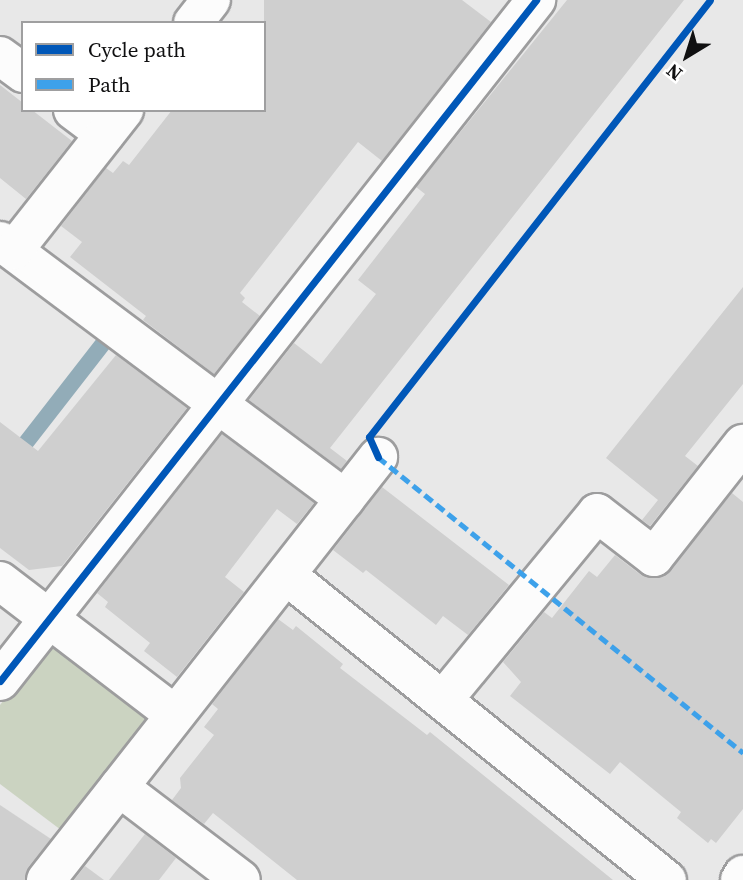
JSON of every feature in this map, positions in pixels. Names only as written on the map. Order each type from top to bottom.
[{"type":"street","points":[[195,21],[211,0]]},
{"type":"street","points":[[0,681],[47,617],[536,0]]},
{"type":"street","points":[[0,56],[21,72]]},
{"type":"street","points":[[81,112],[114,122],[7,246],[218,400],[345,499]]},
{"type":"street","points":[[443,700],[597,513],[654,557],[743,444]]},
{"type":"street","points":[[46,880],[378,457]]},
{"type":"street","points":[[286,575],[667,880]]},
{"type":"street","points":[[0,582],[176,715]]},
{"type":"street","points":[[119,787],[241,880]]},
{"type":"street","points":[[740,880],[743,875]]},
{"type":"green space","points":[[53,637],[151,712],[65,833],[0,784],[0,705]]},
{"type":"building","points":[[264,0],[462,0],[491,22],[382,161],[358,142],[240,293],[245,298],[242,302],[260,316],[214,374],[143,320],[146,316],[70,257],[82,242],[61,226],[106,168],[113,173],[123,161],[129,165],[170,112],[266,112]]},
{"type":"building","points":[[567,0],[684,0],[330,448],[347,461],[341,469],[249,400],[294,343],[321,364],[376,294],[358,280],[425,194],[416,187]]},
{"type":"building","points":[[0,85],[21,101],[21,112],[35,112],[72,141],[26,199],[0,178]]},
{"type":"building","points":[[743,287],[743,384],[685,456],[698,466],[650,526],[642,520],[658,500],[606,458]]},
{"type":"building","points":[[116,355],[187,408],[62,566],[29,570],[0,548],[0,422],[38,451]]},
{"type":"building","points":[[222,434],[314,503],[297,524],[277,509],[225,577],[244,592],[177,677],[144,651],[150,643],[105,607],[108,602],[97,593]]},
{"type":"building","points":[[382,487],[509,585],[468,635],[443,616],[436,625],[366,570],[363,573],[333,550]]},
{"type":"building","points":[[732,493],[743,502],[743,809],[716,843],[711,839],[708,843],[677,818],[681,812],[620,762],[610,774],[510,696],[521,682],[503,662],[544,612],[552,618],[589,571],[597,577],[615,555],[641,575],[663,577]]},
{"type":"building","points":[[278,619],[293,630],[296,626],[343,664],[340,668],[427,735],[430,732],[613,880],[297,880],[213,813],[204,824],[172,800],[181,788],[180,778],[214,735],[204,727],[218,709],[212,704]]},
{"type":"building","points":[[0,805],[51,839],[29,866],[25,880],[0,880]]},
{"type":"building","points":[[145,834],[176,858],[159,880],[109,880]]},
{"type":"building","points":[[85,866],[104,880],[74,880]]},
{"type":"waterway","points":[[0,476],[106,340]]},
{"type":"marked path","points":[[378,457],[743,753]]},
{"type":"cycle path","points":[[0,681],[536,0]]},
{"type":"cycle path","points":[[378,457],[369,437],[710,0]]}]
